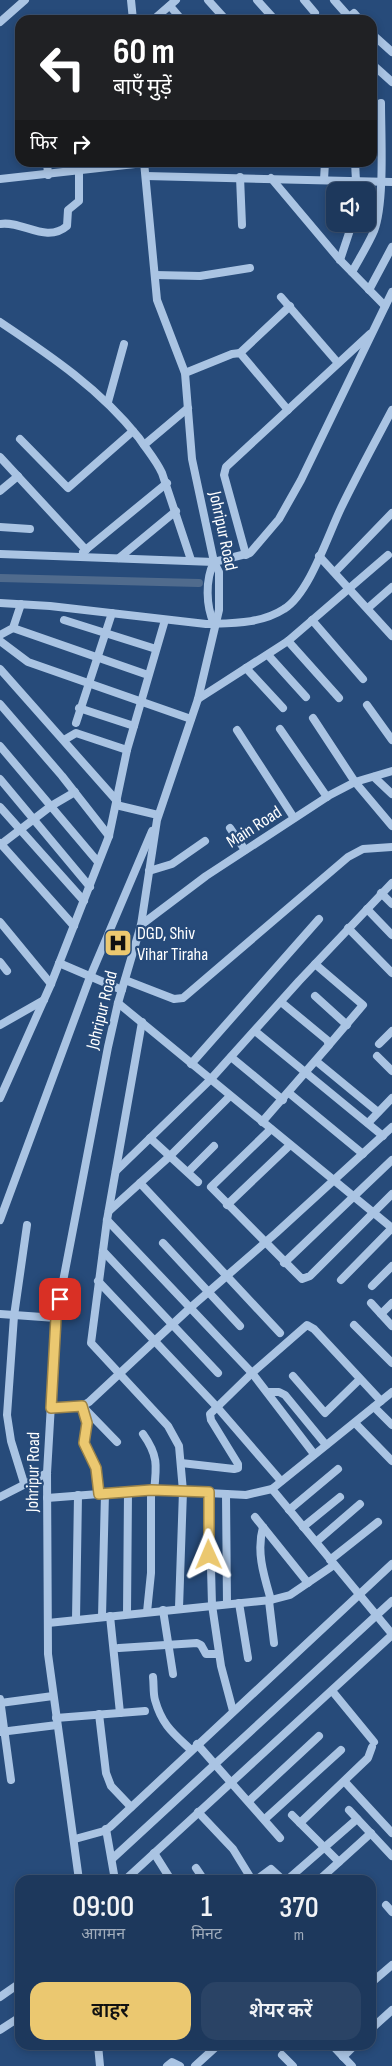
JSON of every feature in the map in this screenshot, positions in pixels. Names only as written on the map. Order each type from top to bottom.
[{"type":"street","points":[[0,22],[25,0]]},
{"type":"street","points":[[131,0],[132,15]]},
{"type":"street","points":[[159,15],[176,0]]},
{"type":"street","points":[[208,0],[222,15]]},
{"type":"street","points":[[257,0],[270,15]]},
{"type":"street","points":[[304,0],[315,13]]},
{"type":"street","points":[[334,0],[348,15]]},
{"type":"street","points":[[170,6],[178,15]]},
{"type":"street","points":[[377,38],[392,52]]},
{"type":"street","points":[[377,68],[392,82]]},
{"type":"street","points":[[352,272],[374,230],[380,182],[381,103]]},
{"type":"street","points":[[47,167],[48,175]]},
{"type":"street","points":[[0,180],[112,167]]},
{"type":"street","name":"Johripur Road","points":[[79,1875],[75,1838],[52,1696],[48,1623],[47,1472],[56,1318],[118,1003],[141,925],[157,817],[198,699],[214,624],[219,610],[219,572],[214,562],[192,459],[185,373],[158,300],[145,167]]},
{"type":"street","points":[[324,180],[325,167]]},
{"type":"street","points":[[356,167],[357,181]]},
{"type":"street","points":[[0,224],[7,222],[37,232],[62,230],[67,226],[68,210],[79,201],[80,171]]},
{"type":"street","points":[[146,176],[392,182]]},
{"type":"street","points":[[240,177],[242,225]]},
{"type":"street","points":[[272,178],[340,260],[385,306]]},
{"type":"street","points":[[340,260],[349,232]]},
{"type":"street","points":[[369,290],[392,247]]},
{"type":"street","points":[[155,275],[200,276],[250,268]]},
{"type":"street","points":[[0,554],[214,562],[246,556],[270,531],[288,505],[392,292]]},
{"type":"street","points":[[281,297],[338,363]]},
{"type":"street","points":[[185,373],[232,354],[240,353],[290,306]]},
{"type":"street","points":[[0,322],[71,370],[108,402],[133,431],[158,463],[167,484],[191,560]]},
{"type":"street","points":[[246,556],[224,472],[228,464],[374,331]]},
{"type":"street","points":[[108,402],[124,344]]},
{"type":"street","points":[[240,353],[288,410]]},
{"type":"street","points":[[144,445],[188,408]]},
{"type":"street","points":[[0,603],[112,613],[200,624],[258,619],[285,609],[305,586],[392,410]]},
{"type":"street","points":[[386,422],[392,428]]},
{"type":"street","points":[[20,439],[68,488],[133,431]]},
{"type":"street","points":[[0,457],[86,550]]},
{"type":"street","points":[[0,492],[18,476]]},
{"type":"street","points":[[77,557],[167,484]]},
{"type":"street","points":[[118,558],[176,512]]},
{"type":"street","points":[[335,572],[392,512]]},
{"type":"street","points":[[386,519],[392,526]]},
{"type":"street","points":[[0,527],[30,529]]},
{"type":"street","points":[[198,699],[268,656],[288,641],[388,555]]},
{"type":"street","points":[[319,556],[391,632]]},
{"type":"street","points":[[214,562],[209,571],[208,610],[214,624]]},
{"type":"street","points":[[368,608],[392,587]]},
{"type":"street","points":[[0,635],[13,628],[21,604]]},
{"type":"street","points":[[76,723],[87,683],[112,613]]},
{"type":"street","points":[[64,620],[156,649]]},
{"type":"street","points":[[0,1098],[51,984],[109,836],[118,804],[127,750],[165,620]]},
{"type":"street","points":[[312,620],[363,679]]},
{"type":"street","points":[[13,628],[148,675]]},
{"type":"street","points":[[0,641],[28,662],[191,719]]},
{"type":"street","points":[[288,641],[339,698]]},
{"type":"street","points":[[268,656],[306,697]]},
{"type":"street","points":[[246,668],[283,708]]},
{"type":"street","points":[[0,669],[118,804],[157,817],[90,977],[0,1220]]},
{"type":"street","points":[[0,704],[75,792],[109,836]]},
{"type":"street","points":[[367,705],[392,740]]},
{"type":"street","points":[[79,708],[134,726]]},
{"type":"street","points":[[313,718],[355,782],[392,826]]},
{"type":"street","points":[[280,729],[327,796]]},
{"type":"street","points":[[237,730],[294,818]]},
{"type":"street","points":[[64,740],[76,733],[127,750]]},
{"type":"street","points":[[0,746],[98,862]]},
{"type":"street","name":"Main Road","points":[[141,925],[245,850],[327,796],[355,782],[392,771]]},
{"type":"street","points":[[374,777],[392,794]]},
{"type":"street","points":[[0,779],[90,887]]},
{"type":"street","points":[[74,926],[0,844],[51,806],[75,792]]},
{"type":"street","points":[[0,807],[84,900]]},
{"type":"street","points":[[230,828],[245,850]]},
{"type":"street","points":[[149,871],[172,864],[205,841]]},
{"type":"street","points":[[125,980],[174,999],[183,998],[348,857],[363,849],[392,846]]},
{"type":"street","points":[[116,1171],[210,1080],[348,928],[392,883]]},
{"type":"street","points":[[381,893],[392,904]]},
{"type":"street","points":[[367,909],[392,935]]},
{"type":"street","points":[[190,1064],[319,919]]},
{"type":"street","points":[[0,922],[51,984]]},
{"type":"street","points":[[348,928],[392,973]]},
{"type":"street","points":[[0,962],[8,971]]},
{"type":"street","points":[[59,963],[122,990]]},
{"type":"street","points":[[262,1122],[283,1100],[363,1005],[315,964]]},
{"type":"street","points":[[315,996],[347,1025]]},
{"type":"street","points":[[0,1025],[44,1000]]},
{"type":"street","points":[[280,1002],[327,1040],[329,1045]]},
{"type":"street","points":[[118,1003],[392,1228],[341,1280]]},
{"type":"street","points":[[142,1022],[107,1220],[98,1281],[92,1345],[175,1436],[182,1463],[183,1491],[179,1608]]},
{"type":"street","points":[[254,1031],[383,1136]]},
{"type":"street","points":[[379,1044],[392,1031]]},
{"type":"street","points":[[377,1056],[392,1071]]},
{"type":"street","points":[[231,1057],[283,1100]]},
{"type":"street","points":[[316,1061],[378,1112]]},
{"type":"street","points":[[289,1093],[363,1154]]},
{"type":"street","points":[[109,1211],[170,1156],[230,1096]]},
{"type":"street","points":[[368,1123],[392,1098]]},
{"type":"street","points":[[51,1408],[82,1406],[93,1398],[190,1308],[335,1181],[392,1127]]},
{"type":"street","points":[[271,1129],[211,1186],[298,1276],[306,1278],[392,1194]]},
{"type":"street","points":[[150,1138],[198,1182]]},
{"type":"street","points":[[228,1205],[290,1145]]},
{"type":"street","points":[[188,1172],[214,1146]]},
{"type":"street","points":[[284,1263],[392,1160]]},
{"type":"street","points":[[140,1183],[280,1333]]},
{"type":"street","points":[[107,1220],[252,1373],[314,1454]]},
{"type":"street","points":[[24,1483],[8,1425],[14,1316],[27,1225]]},
{"type":"street","points":[[162,1243],[240,1326]]},
{"type":"street","points":[[103,1251],[218,1373]]},
{"type":"street","points":[[372,1286],[392,1266]]},
{"type":"street","points":[[98,1281],[217,1407],[281,1481]]},
{"type":"street","points":[[371,1303],[392,1326]]},
{"type":"street","points":[[381,1314],[392,1303]]},
{"type":"street","points":[[0,1314],[56,1318]]},
{"type":"street","points":[[182,1463],[238,1468],[238,1464],[211,1420],[210,1414],[252,1373],[307,1325],[314,1329],[360,1379],[392,1425]]},
{"type":"street","points":[[354,1325],[392,1363]]},
{"type":"street","points":[[293,1376],[325,1413],[360,1379]]},
{"type":"street","points":[[268,1392],[280,1392],[285,1395],[326,1445]]},
{"type":"street","points":[[47,1498],[153,1490],[246,1495],[272,1489],[392,1392]]},
{"type":"street","points":[[82,1406],[117,1442]]},
{"type":"street","points":[[82,1406],[87,1423],[84,1443],[96,1468],[102,1493],[106,1616],[120,1712]]},
{"type":"street","points":[[355,1422],[392,1461]]},
{"type":"street","points":[[143,1434],[154,1451],[156,1459],[153,1490],[151,1573],[147,1612]]},
{"type":"street","points":[[289,1510],[338,1469]]},
{"type":"street","points":[[0,1497],[47,1472]]},
{"type":"street","points":[[130,1875],[231,1781],[333,1692],[392,1635],[272,1489]]},
{"type":"street","points":[[127,1614],[128,1492]]},
{"type":"street","points":[[209,1492],[212,1605],[219,1654],[233,1710]]},
{"type":"street","points":[[226,1494],[227,1604]]},
{"type":"street","points":[[76,1620],[78,1496]]},
{"type":"street","points":[[303,1527],[340,1497]]},
{"type":"street","points":[[316,1542],[360,1504]]},
{"type":"street","points":[[255,1517],[308,1583]]},
{"type":"street","points":[[48,1623],[179,1608],[270,1601],[290,1595],[308,1583],[378,1522]]},
{"type":"street","points":[[263,1527],[259,1542],[262,1570],[270,1601],[274,1642]]},
{"type":"street","points":[[75,1838],[106,1829],[392,1564]]},
{"type":"street","points":[[112,1859],[392,1601]]},
{"type":"street","points":[[239,1603],[248,1658]]},
{"type":"street","points":[[163,1610],[173,1674]]},
{"type":"street","points":[[119,1648],[197,1643],[201,1644],[208,1655],[219,1654]]},
{"type":"street","points":[[153,1677],[154,1698],[165,1726],[215,1764],[280,1838]]},
{"type":"street","points":[[300,1823],[368,1758],[373,1745],[333,1692]]},
{"type":"street","points":[[11,1780],[2,1732],[0,1702],[52,1696]]},
{"type":"street","points":[[2,1732],[98,1714],[145,1710]]},
{"type":"street","points":[[98,1714],[106,1773],[111,1786],[131,1806]]},
{"type":"street","points":[[249,1801],[319,1736]]},
{"type":"street","points":[[265,1819],[341,1750]]},
{"type":"street","points":[[345,1782],[392,1833]]},
{"type":"street","points":[[349,1810],[392,1856]]},
{"type":"street","points":[[198,1812],[233,1849],[249,1875]]},
{"type":"street","points":[[292,1815],[339,1862]]},
{"type":"street","points":[[291,1875],[357,1819]]},
{"type":"street","points":[[106,1829],[114,1875]]},
{"type":"street","points":[[325,1875],[371,1833]]},
{"type":"street","points":[[154,1853],[168,1875]]},
{"type":"street","points":[[196,1868],[201,1875]]},
{"type":"street","points":[[263,1875],[271,1869],[279,1875]]},
{"type":"street","points":[[386,1905],[392,1912]]},
{"type":"street","points":[[376,1979],[392,1965]]},
{"type":"street","points":[[0,1997],[15,1986]]},
{"type":"street","points":[[376,2024],[392,2010]]},
{"type":"street","points":[[0,2030],[15,2020]]},
{"type":"street","points":[[98,2050],[100,2066]]},
{"type":"street","points":[[195,2066],[213,2050]]},
{"type":"street","points":[[337,2050],[352,2066]]},
{"type":"street","points":[[343,2057],[350,2050]]},
{"type":"street","points":[[282,2055],[293,2066]]},
{"type":"street","points":[[167,2066],[172,2062],[180,2066]]},
{"type":"waterway","points":[[0,578],[199,583]]},
{"type":"place","name":"DGD, Shiv Vihar Tiraha","points":[[118,943]]},
{"type":"route","points":[[60,1299],[56,1318],[51,1408],[82,1406],[87,1423],[84,1443],[96,1468],[99,1494],[151,1490],[209,1492],[209,1555]]}]
